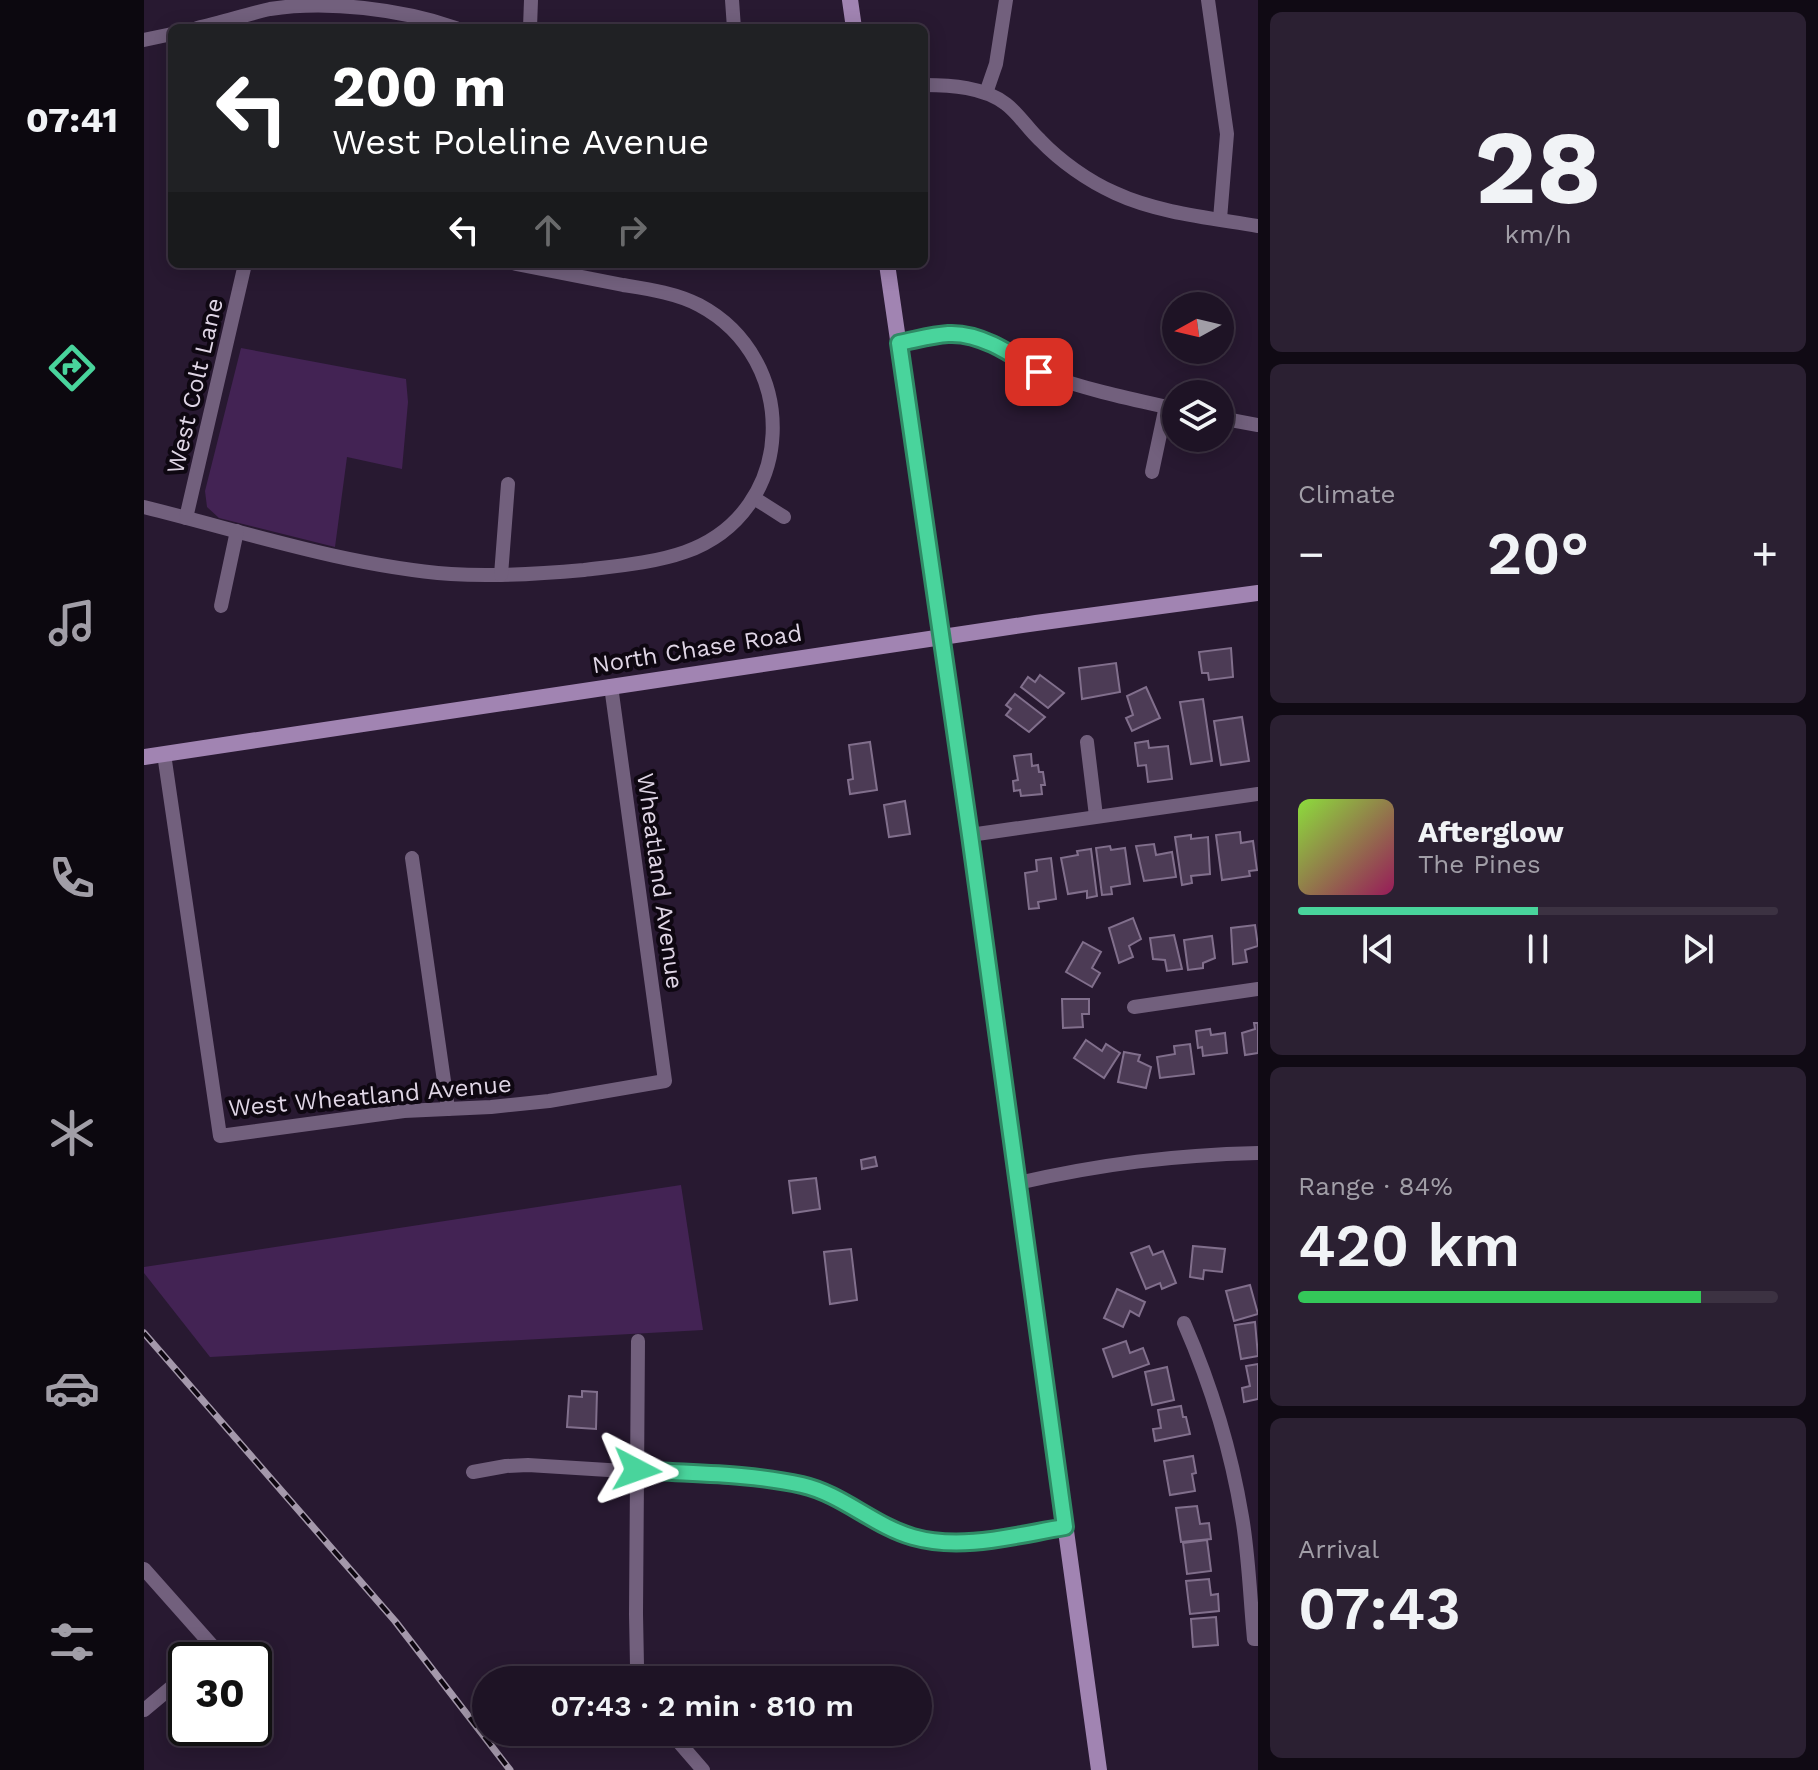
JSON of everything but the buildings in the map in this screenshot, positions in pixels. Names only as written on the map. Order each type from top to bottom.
[{"type":"street","points":[[530,24],[531,0]]},
{"type":"street","points":[[732,0],[734,24]]},
{"type":"street","points":[[850,0],[853,24]]},
{"type":"street","points":[[986,93],[996,64],[1006,0]]},
{"type":"street","points":[[1208,0],[1227,134],[1220,219]]},
{"type":"street","points":[[242,23],[270,9],[349,7],[410,15],[442,24]]},
{"type":"street","points":[[144,40],[168,35]]},
{"type":"street","points":[[928,85],[953,86],[986,93],[1006,104],[1041,142],[1071,166],[1115,193],[1165,209],[1258,226]]},
{"type":"street","name":"West Colt Lane","points":[[186,518],[244,268]]},
{"type":"street","points":[[144,507],[378,564],[450,574],[501,575],[605,568],[684,552],[703,544],[729,525],[754,498],[768,465],[773,441],[773,414],[759,364],[733,329],[709,311],[680,297],[536,268]]},
{"type":"street","points":[[888,268],[970,835],[1099,1770]]},
{"type":"street","points":[[899,343],[949,334],[969,336],[1008,353],[1039,372],[1092,390],[1162,406]]},
{"type":"street","points":[[1234,421],[1258,425]]},
{"type":"street","points":[[1152,472],[1162,438]]},
{"type":"street","points":[[501,575],[508,484]]},
{"type":"street","points":[[754,498],[784,517]]},
{"type":"street","points":[[221,606],[237,531]]},
{"type":"street","name":"North Chase Road","points":[[144,757],[1036,623],[1258,597]]},
{"type":"street","name":"Wheatland Avenue","points":[[611,686],[665,1081]]},
{"type":"street","points":[[1087,742],[1096,816]]},
{"type":"street","name":"West Wheatland Avenue","points":[[164,754],[220,1136],[362,1115],[549,1101],[665,1081]]},
{"type":"street","points":[[970,835],[1258,794]]},
{"type":"street","points":[[412,858],[448,1109]]},
{"type":"street","points":[[1134,1007],[1258,989]]},
{"type":"street","points":[[1018,1183],[1071,1171],[1183,1155],[1258,1153]]},
{"type":"street","points":[[1184,1323],[1205,1370],[1230,1455],[1242,1519],[1256,1639]]},
{"type":"street","points":[[637,1666],[638,1341]]},
{"type":"street","points":[[473,1472],[528,1465],[769,1480],[806,1486],[912,1537],[946,1543],[1065,1527]]},
{"type":"street","points":[[144,1569],[209,1642]]},
{"type":"street","points":[[144,1710],[168,1690]]},
{"type":"street","points":[[682,1746],[703,1770]]},
{"type":"shaded area","points":[[241,348],[406,379],[408,402],[402,469],[347,457],[335,547],[219,518],[207,507],[205,491]]},
{"type":"shaded area","points":[[681,1185],[703,1330],[210,1357],[144,1273],[144,1267]]},
{"type":"railway","points":[[144,1333],[395,1621],[510,1770]]},
{"type":"route","points":[[637,1470],[769,1480],[806,1486],[912,1537],[946,1543],[1065,1527],[899,343],[949,334],[969,336],[1003,350],[1039,372]]}]
